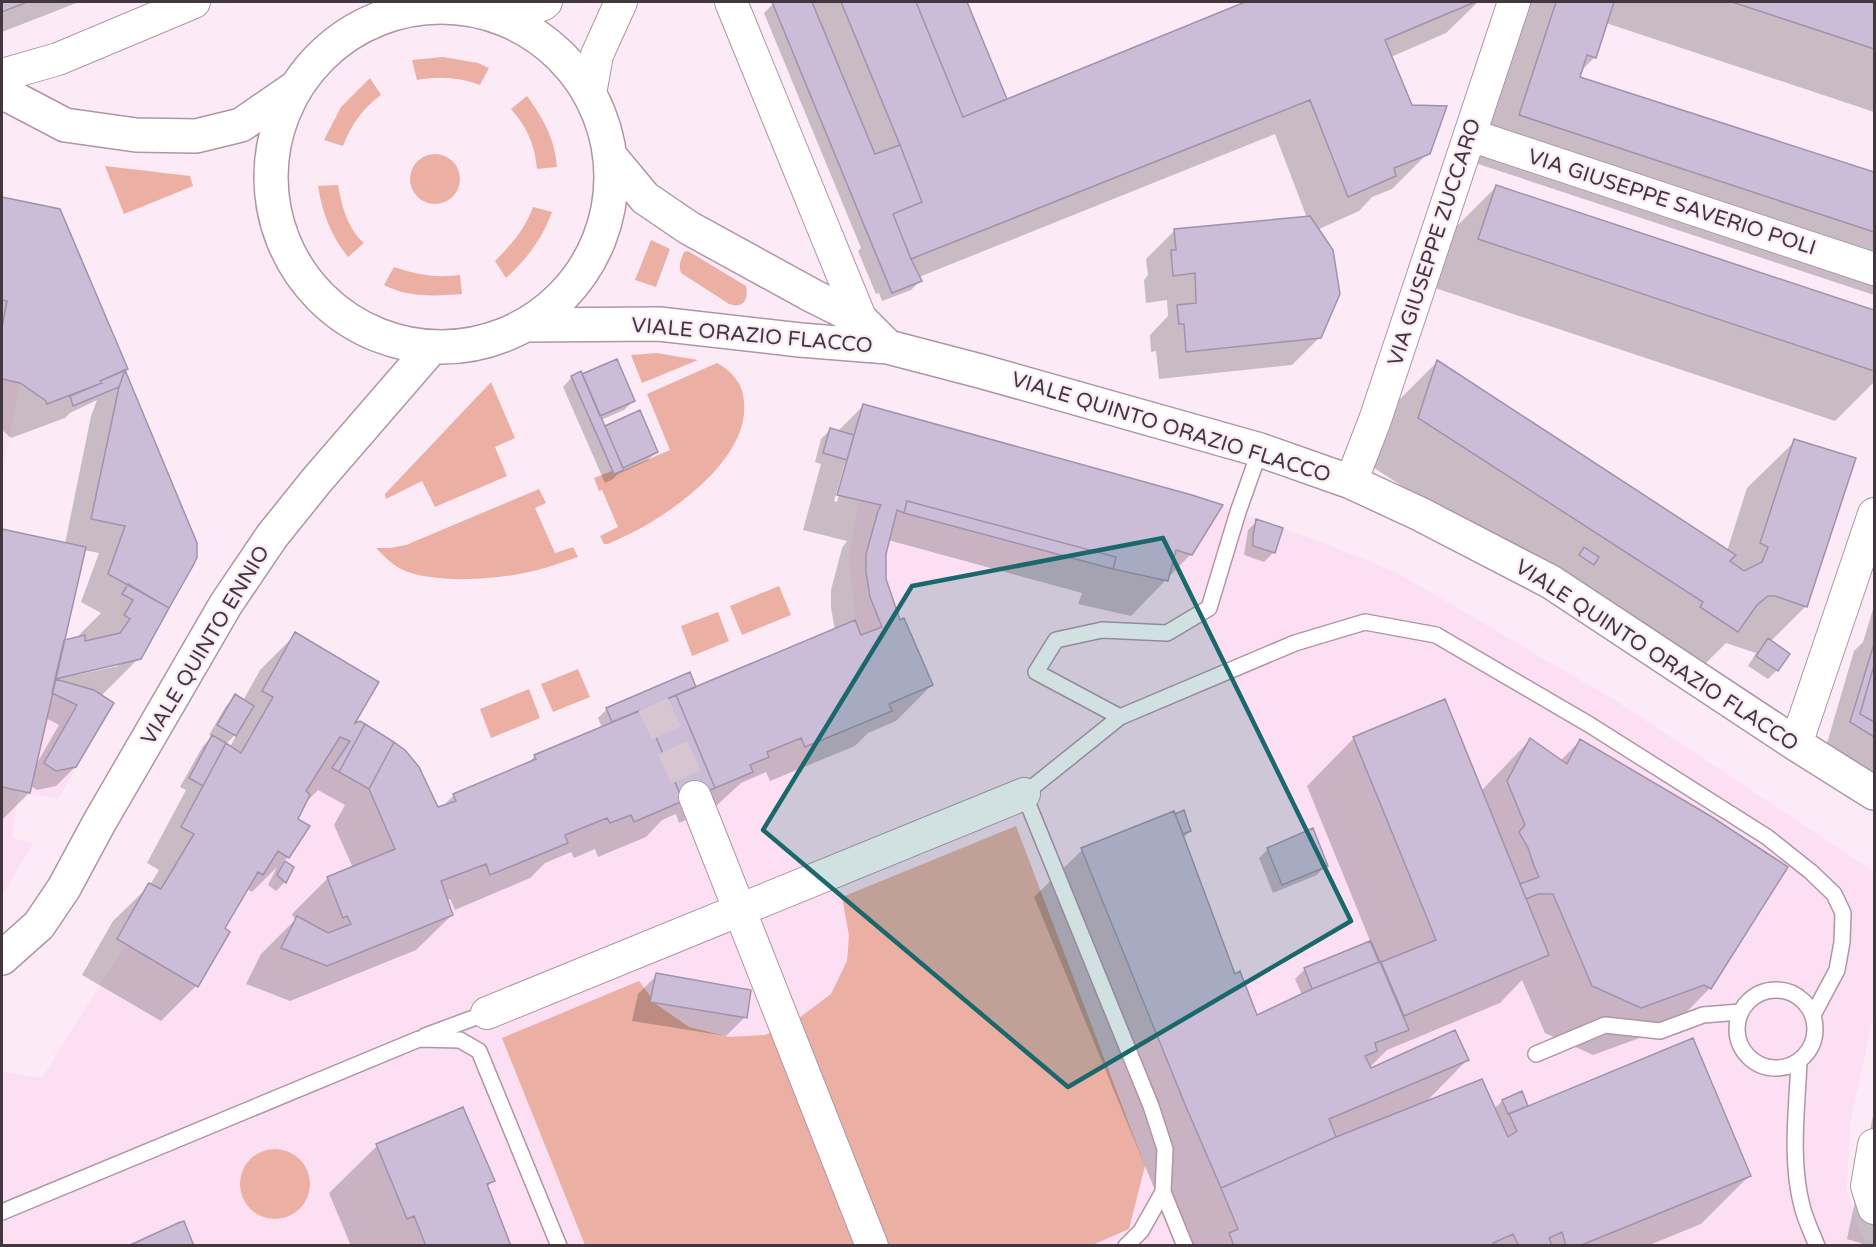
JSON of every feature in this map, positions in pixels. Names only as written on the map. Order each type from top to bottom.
[{"type":"street","points":[[2,75],[58,59],[194,2]]},
{"type":"street","points":[[345,36],[354,2]]},
{"type":"street","points":[[481,9],[536,36],[567,62],[590,94],[603,124],[610,156],[610,196],[602,235],[583,270],[558,301],[526,325],[502,336],[461,346],[432,347],[389,339],[350,321],[318,294],[293,260],[276,218],[271,173],[278,129],[297,87],[326,50],[345,36],[387,15],[431,6],[481,9],[542,5],[546,2]]},
{"type":"street","points":[[590,94],[597,55],[621,2]]},
{"type":"street","points":[[731,2],[861,320]]},
{"type":"street","name":"VIA GIUSEPPE ZUCCARO","points":[[1351,482],[1375,420],[1514,2]]},
{"type":"street","points":[[2,92],[65,125],[136,135],[196,136],[241,125],[297,87]]},
{"type":"street","name":"VIA GIUSEPPE SAVERIO POLI","points":[[1470,135],[1875,269]]},
{"type":"street","name":"VIALE ORAZIO FLACCO","points":[[610,156],[645,198],[689,228],[861,320],[888,347]]},
{"type":"street","name":"VIALE ORAZIO FLACCO","points":[[526,325],[659,324],[800,340],[888,347]]},
{"type":"street","name":"VIALE QUINTO ENNIO","points":[[2,958],[39,925],[64,888],[99,823],[226,604],[272,536],[317,480],[432,347]]},
{"type":"street","name":"VIALE QUINTO ORAZIO FLACCO","points":[[888,347],[1260,450],[1351,482],[1420,514],[1551,582],[1796,744],[1875,793]]},
{"type":"street","points":[[1796,744],[1875,514]]},
{"type":"street","points":[[487,1013],[1024,794]]},
{"type":"street","points":[[694,797],[872,1245]]},
{"type":"street","points":[[1875,1145],[1867,1186],[1875,1208]]},
{"type":"lane","points":[[1120,717],[1036,672],[1056,640],[1102,630],[1167,633],[1209,608],[1238,512],[1260,450]]},
{"type":"lane","points":[[1185,1245],[1163,1192],[1165,1149],[1151,1106],[1024,794],[1120,717],[1295,643],[1365,622],[1436,635],[1590,725],[1767,837],[1834,894],[1843,913],[1842,942],[1837,970],[1813,1015]]},
{"type":"lane","points":[[1771,990],[1784,990],[1796,995],[1813,1015],[1816,1028],[1814,1041],[1808,1053],[1799,1062],[1775,1069],[1751,1060],[1742,1050],[1737,1025],[1740,1012],[1758,994],[1771,990]]},
{"type":"lane","points":[[1536,1054],[1605,1025],[1660,1032],[1703,1015],[1740,1012]]},
{"type":"lane","points":[[2,1212],[419,1038],[487,1013]]},
{"type":"lane","points":[[419,1038],[460,1040],[479,1051],[559,1245]]},
{"type":"lane","points":[[1799,1062],[1796,1119],[1797,1180],[1802,1208],[1817,1245]]},
{"type":"lane","points":[[1126,1245],[1141,1231],[1163,1192]]},
{"type":"highlighted area","points":[[1163,538],[1351,921],[1068,1087],[763,830],[912,586]]},
{"type":"shaded area","points":[[443,57],[478,63],[489,68],[480,85],[448,78],[417,80],[412,60]]},
{"type":"shaded area","points":[[370,78],[381,95],[358,118],[343,146],[324,140],[341,107]]},
{"type":"shaded area","points":[[527,96],[547,129],[554,147],[557,167],[537,169],[529,137],[511,109]]},
{"type":"shaded area","points":[[435,154],[453,161],[460,179],[453,197],[435,204],[417,197],[410,179],[417,161]]},
{"type":"shaded area","points":[[105,166],[190,176],[193,186],[124,214]]},
{"type":"shaded area","points":[[338,185],[349,224],[364,243],[348,257],[328,223],[318,186]]},
{"type":"shaded area","points":[[533,207],[552,212],[533,248],[506,278],[495,261],[517,236]]},
{"type":"shaded area","points":[[651,240],[670,249],[656,287],[635,280]]},
{"type":"shaded area","points":[[688,251],[746,286],[747,295],[744,302],[738,305],[729,304],[681,273],[681,260],[684,252]]},
{"type":"shaded area","points":[[394,267],[427,275],[460,275],[462,294],[422,295],[393,289],[384,285]]},
{"type":"shaded area","points":[[657,353],[698,360],[642,383],[631,355]]},
{"type":"shaded area","points":[[717,363],[736,379],[742,390],[744,402],[743,420],[737,438],[727,455],[715,471],[684,500],[648,524],[604,544],[600,536],[618,527],[602,490],[599,491],[594,478],[612,471],[614,474],[670,450],[647,394]]},
{"type":"shaded area","points":[[2,379],[20,383],[2,474]]},
{"type":"shaded area","points":[[491,382],[515,438],[495,447],[507,476],[435,507],[422,481],[386,499],[385,494]]},
{"type":"shaded area","points":[[863,404],[1192,495],[1394,571],[1616,701],[1874,872],[1874,1012],[1850,1124],[1847,1190],[1866,1245],[2,1245],[2,1071],[42,1078],[125,945],[117,939],[148,884],[161,889],[194,835],[181,827],[226,743],[241,753],[272,698],[262,691],[379,682],[356,722],[360,721],[373,728],[405,750],[419,767],[438,807],[456,801],[453,794],[536,759],[534,755],[612,722],[606,708],[690,672],[696,687],[855,620],[849,555],[859,501],[837,495]]},
{"type":"shaded area","points":[[539,489],[546,503],[535,508],[555,553],[573,547],[578,557],[515,575],[482,579],[446,579],[414,574],[401,569],[376,548],[406,545]]},
{"type":"shaded area","points":[[2,529],[86,547],[55,679],[94,690],[114,703],[58,799],[19,791],[12,838],[33,843],[2,893]]},
{"type":"shaded area","points":[[779,586],[791,615],[742,635],[730,606]]},
{"type":"shaded area","points":[[718,612],[729,641],[692,656],[681,626]]},
{"type":"shaded area","points":[[578,669],[590,697],[553,712],[541,684]]},
{"type":"shaded area","points":[[529,689],[540,718],[491,738],[480,709]]},
{"type":"shaded area","points":[[1016,826],[1145,1166],[1129,1229],[1090,1246],[585,1245],[502,1038],[639,981],[656,1004],[689,1027],[729,1037],[765,1035],[791,1024],[831,994],[847,961],[849,936],[842,897]]},
{"type":"shaded area","points":[[282,1149],[295,1155],[304,1164],[308,1170],[310,1184],[308,1198],[300,1209],[289,1217],[268,1219],[250,1209],[242,1198],[240,1177],[250,1159],[261,1151]]},
{"type":"building","points":[[2,2],[27,2],[2,12]]},
{"type":"building","points":[[772,2],[812,2],[875,154],[900,145],[922,202],[893,214],[922,281],[892,293]]},
{"type":"building","points":[[841,2],[916,2],[963,117],[1245,2],[1475,2],[1385,40],[1412,105],[1447,106],[1430,154],[1394,168],[1396,176],[1348,197],[1310,100],[911,259],[893,214],[922,202]]},
{"type":"building","points":[[916,2],[967,2],[1007,99],[963,117]]},
{"type":"building","points":[[1556,2],[1614,2],[1596,58],[1587,55],[1580,77],[1874,172],[1874,232],[1519,115]]},
{"type":"building","points":[[1732,2],[1874,2],[1874,49],[1820,31]]},
{"type":"building","points":[[1496,185],[1874,310],[1874,371],[1478,239]]},
{"type":"building","points":[[2,197],[60,209],[128,369],[100,381],[102,383],[47,404],[20,383],[2,379],[2,327],[7,301],[2,300]]},
{"type":"building","points":[[1310,216],[1333,250],[1340,294],[1321,338],[1186,352],[1184,324],[1179,324],[1177,305],[1196,303],[1195,273],[1173,276],[1171,250],[1176,250],[1174,229]]},
{"type":"building","points":[[617,359],[635,401],[600,416],[582,374]]},
{"type":"building","points":[[1437,360],[1736,555],[1730,561],[1744,571],[1762,562],[1768,547],[1760,543],[1794,439],[1856,458],[1807,607],[1775,596],[1768,596],[1757,605],[1738,632],[1700,607],[1703,602],[1418,418]]},
{"type":"building","points":[[125,370],[197,543],[197,557],[194,564],[169,608],[108,574],[125,526],[91,519],[119,387]]},
{"type":"building","points":[[125,370],[119,387],[73,406],[70,396],[102,383],[100,381]]},
{"type":"building","points":[[581,371],[624,470],[614,474],[571,376]]},
{"type":"building","points":[[863,404],[1223,505],[1192,555],[1176,550],[1168,581],[1113,569],[1116,557],[907,501],[904,513],[897,510],[886,554],[886,579],[900,620],[904,618],[933,685],[889,704],[892,711],[805,747],[801,738],[767,752],[769,757],[750,765],[753,772],[715,788],[676,695],[855,620],[861,635],[882,627],[870,597],[866,572],[866,554],[881,505],[837,495]]},
{"type":"building","points":[[640,410],[658,452],[623,468],[605,426]]},
{"type":"building","points":[[830,428],[854,435],[847,460],[823,453]]},
{"type":"building","points":[[907,501],[1116,557],[1113,569],[904,513]]},
{"type":"building","points":[[1256,519],[1283,528],[1275,553],[1253,546]]},
{"type":"building","points":[[2,529],[86,547],[30,793],[2,787]]},
{"type":"building","points":[[1584,547],[1599,557],[1594,565],[1579,555]]},
{"type":"building","points":[[128,584],[169,608],[141,659],[55,679],[64,640],[85,635],[85,641],[120,633],[130,619],[124,615],[133,600],[122,594]]},
{"type":"building","points":[[295,632],[379,682],[355,723],[360,721],[365,724],[339,772],[332,768],[350,741],[340,737],[306,791],[310,795],[298,819],[310,826],[289,858],[278,851],[263,875],[258,872],[225,928],[230,932],[198,987],[117,939],[148,884],[161,889],[194,834],[181,827],[226,743],[241,753],[273,697],[262,691]]},
{"type":"building","points":[[1768,638],[1790,654],[1778,671],[1756,656]]},
{"type":"building","points":[[1874,644],[1874,665],[1860,714],[1874,722],[1874,737],[1850,722]]},
{"type":"building","points":[[1874,665],[1874,722],[1860,714]]},
{"type":"building","points":[[690,672],[696,687],[612,722],[606,708]]},
{"type":"building","points":[[55,679],[94,690],[114,703],[76,767],[56,771],[44,763],[77,705],[52,693]]},
{"type":"building","points":[[235,694],[254,706],[236,736],[217,725]]},
{"type":"building","points":[[676,695],[715,788],[683,801],[644,709]]},
{"type":"building","points":[[1445,699],[1549,955],[1404,1016],[1381,962],[1436,940],[1353,737]]},
{"type":"building","points":[[644,709],[683,801],[634,822],[631,815],[610,823],[607,818],[565,835],[568,843],[490,875],[486,864],[441,881],[453,915],[327,966],[281,948],[297,916],[328,933],[351,924],[347,916],[343,918],[327,877],[395,849],[369,789],[394,742],[405,750],[419,767],[438,807],[456,801],[453,794],[536,759],[534,755]]},
{"type":"building","points":[[365,724],[394,742],[369,789],[339,772]]},
{"type":"building","points":[[212,735],[226,743],[203,786],[189,778]]},
{"type":"building","points":[[1530,738],[1567,764],[1580,739],[1712,817],[1788,867],[1711,989],[1704,985],[1641,1008],[1592,986],[1553,894],[1538,894],[1526,899],[1520,884],[1539,877],[1519,832],[1525,825],[1507,781]]},
{"type":"building","points":[[1184,810],[1191,831],[1183,834],[1175,814]]},
{"type":"building","points":[[1174,811],[1235,974],[1240,971],[1257,1015],[1312,989],[1379,962],[1371,941],[1409,1030],[1375,1043],[1377,1051],[1365,1056],[1371,1068],[1455,1030],[1469,1060],[1329,1119],[1336,1137],[1221,1188],[1081,848]]},
{"type":"building","points":[[1313,828],[1328,866],[1282,885],[1267,848]]},
{"type":"building","points":[[285,861],[294,867],[286,883],[277,875]]},
{"type":"building","points":[[1370,941],[1379,962],[1312,989],[1304,968]]},
{"type":"building","points":[[656,973],[751,990],[747,1018],[650,1002]]},
{"type":"building","points":[[1693,1038],[1751,1176],[1579,1246],[1566,1246],[1562,1232],[1549,1238],[1552,1246],[1519,1246],[1513,1234],[1493,1243],[1495,1246],[1234,1246],[1229,1233],[1238,1229],[1221,1188],[1336,1137],[1482,1079],[1508,1137],[1517,1131],[1509,1114]]},
{"type":"building","points":[[1522,1091],[1528,1106],[1508,1114],[1502,1100]]},
{"type":"building","points":[[463,1107],[495,1181],[487,1184],[511,1246],[426,1246],[414,1216],[407,1219],[376,1144]]},
{"type":"building","points":[[184,1221],[194,1246],[128,1246],[178,1223]]},
{"type":"tunnel","points":[[653,704],[695,797]]}]
